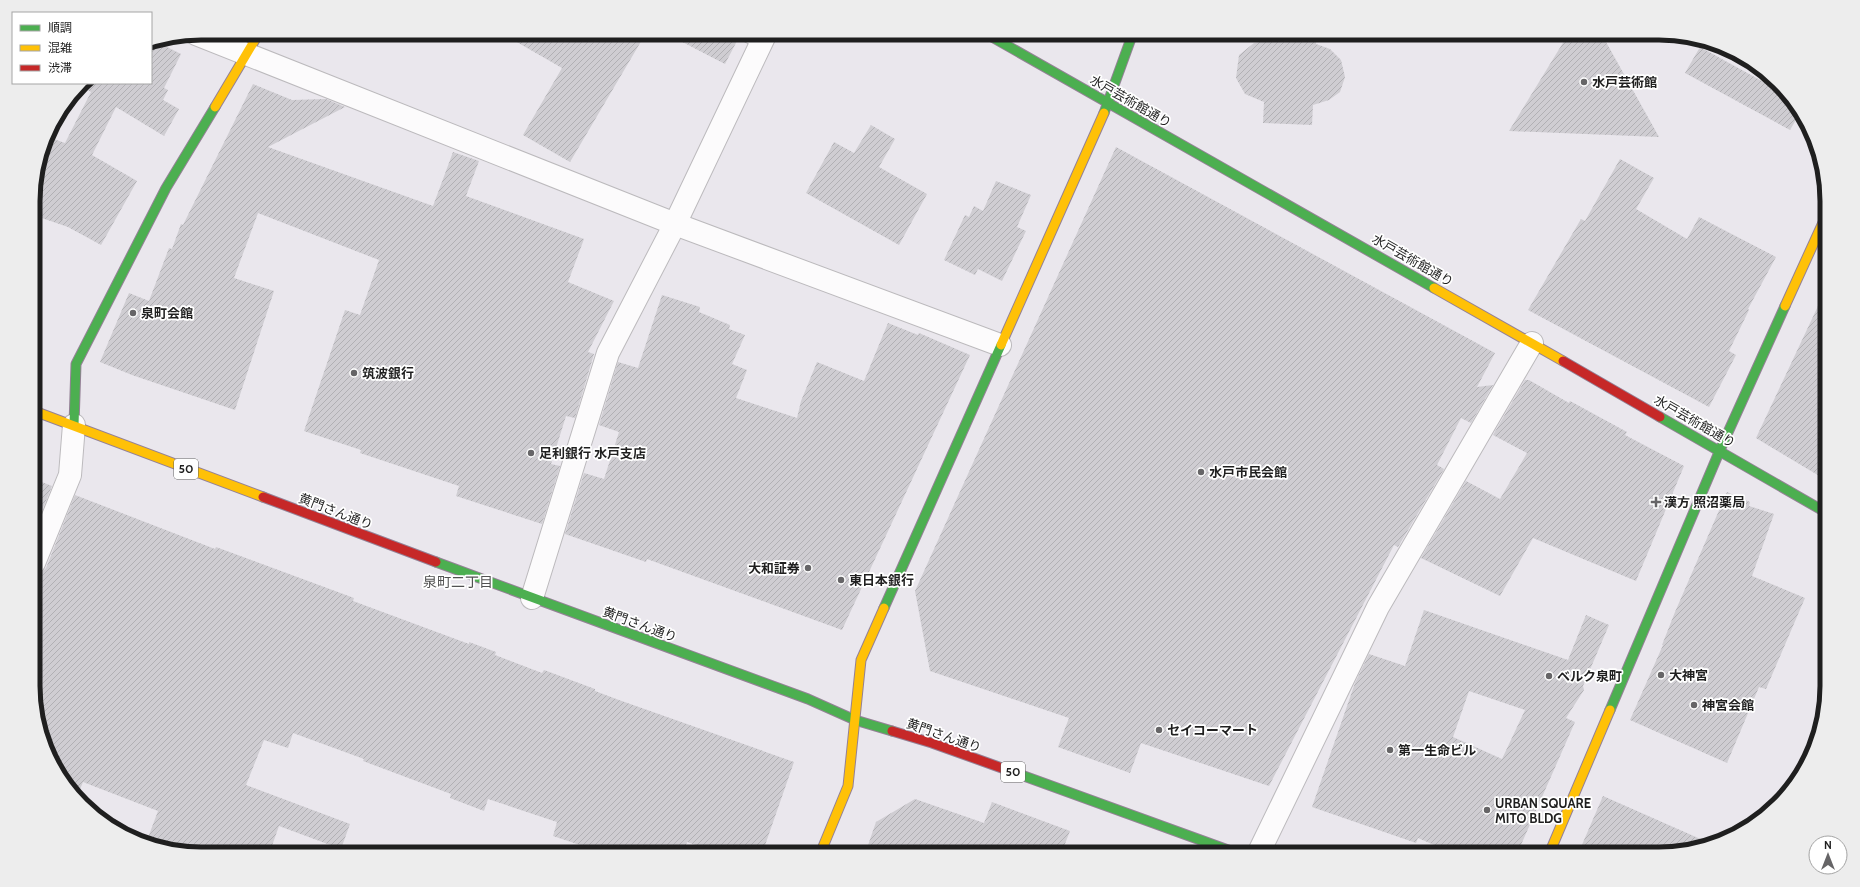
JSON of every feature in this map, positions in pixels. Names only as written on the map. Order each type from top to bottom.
[{"type":"main road","points":[[74,425],[76,364],[86,340],[166,188],[254,40]]},
{"type":"main road","name":"水戸芸術館通り","points":[[997,40],[1720,450],[1820,509]]},
{"type":"main road","points":[[823,847],[848,786],[853,750],[861,660],[1108,103],[1130,40]]},
{"type":"main road","points":[[1552,847],[1720,450],[1820,229]]},
{"type":"main road","name":"黄門さん通り","points":[[40,413],[532,598],[796,694],[855,720],[932,743],[1220,847]]},
{"type":"street","points":[[212,40],[674,224],[1000,345]]},
{"type":"street","points":[[532,598],[608,352],[674,224],[755,40]]},
{"type":"street","points":[[1261,847],[1378,607],[1532,343]]},
{"type":"street","points":[[40,548],[70,475],[74,425]]},
{"type":"building","points":[[513,40],[642,40],[570,162],[523,135],[562,68]]},
{"type":"building","points":[[679,40],[737,40],[725,64]]},
{"type":"building","points":[[1316,40],[1316,44],[1330,49],[1341,60],[1345,77],[1340,92],[1329,100],[1313,105],[1312,125],[1263,123],[1264,102],[1245,94],[1236,78],[1239,55],[1254,43],[1267,41]]},
{"type":"building","name":"水戸芸術館","points":[[1565,40],[1605,40],[1659,137],[1509,131]]},
{"type":"building","points":[[162,45],[181,54],[164,88],[168,90],[163,100],[179,109],[164,136],[116,107],[92,155],[137,181],[101,245],[68,227],[40,217],[41,180],[45,160],[52,140],[53,139],[65,143],[91,92],[86,89],[90,84],[152,84],[152,48]]},
{"type":"building","points":[[1700,47],[1773,87],[1787,103],[1797,119],[1790,130],[1685,73]]},
{"type":"building","points":[[253,84],[292,100],[326,99],[345,107],[268,147],[433,206],[453,152],[479,161],[466,196],[584,239],[568,282],[614,301],[588,352],[594,354],[575,418],[566,416],[551,464],[560,466],[542,524],[456,496],[459,486],[360,453],[361,450],[304,431],[345,310],[360,315],[379,260],[258,213],[234,278],[274,291],[235,410],[132,375],[100,362],[129,293],[149,301],[169,248],[172,249],[181,224],[183,225]]},
{"type":"building","points":[[871,125],[895,139],[879,167],[927,194],[899,245],[806,193],[834,142],[854,153]]},
{"type":"building","name":"水戸市民会館","points":[[1116,147],[1495,353],[1477,387],[1493,385],[1471,423],[1461,418],[1437,465],[1444,469],[1398,547],[1394,545],[1269,786],[1141,743],[1130,773],[1058,747],[1069,718],[930,671],[915,591]]},
{"type":"building","points":[[1620,159],[1654,178],[1636,209],[1687,239],[1699,217],[1776,257],[1748,309],[1749,310],[1729,351],[1736,355],[1709,407],[1528,310],[1581,219],[1585,221]]},
{"type":"building","points":[[996,181],[1031,195],[1017,227],[1026,231],[1002,281],[978,269],[975,275],[944,260],[965,215],[969,217],[974,206],[983,211]]},
{"type":"building","points":[[662,295],[700,307],[699,312],[730,325],[729,329],[745,335],[732,364],[747,370],[736,398],[797,418],[801,401],[817,362],[864,381],[888,323],[918,335],[919,333],[970,355],[842,630],[647,559],[646,562],[565,534],[584,473],[604,479],[619,432],[599,425],[618,362],[638,368]]},
{"type":"building","points":[[1820,302],[1820,476],[1756,438]]},
{"type":"building","points":[[1525,380],[1529,380],[1569,403],[1570,401],[1627,432],[1625,435],[1684,466],[1636,581],[1533,538],[1500,596],[1421,558],[1466,481],[1500,499],[1527,453],[1493,435]]},
{"type":"building","points":[[40,481],[52,486],[40,515]]},
{"type":"building","points":[[1727,492],[1750,502],[1749,506],[1774,514],[1752,576],[1805,598],[1766,689],[1759,687],[1727,763],[1630,720]]},
{"type":"building","points":[[75,495],[215,549],[216,547],[354,598],[353,601],[469,644],[469,642],[496,652],[495,655],[542,673],[544,670],[595,689],[595,691],[619,700],[794,762],[764,847],[701,847],[687,842],[685,847],[579,847],[580,845],[553,836],[557,822],[488,799],[484,811],[450,798],[451,794],[363,761],[364,759],[293,733],[288,748],[264,740],[246,785],[350,824],[342,847],[336,847],[279,826],[272,847],[191,847],[160,842],[148,837],[158,811],[83,782],[79,791],[67,775],[52,747],[45,727],[40,696],[40,573],[46,568]]},
{"type":"building","points":[[1424,610],[1568,660],[1586,615],[1609,625],[1583,686],[1584,690],[1566,718],[1575,722],[1520,847],[1439,847],[1418,838],[1416,843],[1312,807],[1355,683],[1369,654],[1405,666]],"holes":[[[1469,691],[1525,710],[1502,759],[1453,737]]]},
{"type":"building","points":[[1603,796],[1704,840],[1669,847],[1581,847]]},
{"type":"building","points":[[915,799],[984,823],[992,802],[1070,831],[1064,847],[867,847],[876,822]]},
{"type":"traffic: fast","points":[[997,40],[1434,288]]},
{"type":"traffic: fast","points":[[1104,113],[1130,40]]},
{"type":"traffic: fast","points":[[74,425],[76,364],[166,188],[215,107]]},
{"type":"traffic: fast","points":[[1610,710],[1720,450],[1785,306]]},
{"type":"traffic: fast","points":[[884,608],[1001,345]]},
{"type":"traffic: fast","points":[[1660,417],[1820,509]]},
{"type":"traffic: fast","points":[[436,562],[808,699],[855,720],[892,731]]},
{"type":"traffic: fast","points":[[1013,772],[1220,847]]},
{"type":"traffic: slow","points":[[215,107],[255,40]]},
{"type":"traffic: slow","points":[[1001,345],[1104,113]]},
{"type":"traffic: slow","points":[[1785,306],[1820,229]]},
{"type":"traffic: slow","points":[[1434,288],[1563,361]]},
{"type":"traffic: slow","points":[[40,413],[263,497]]},
{"type":"traffic: slow","points":[[823,847],[848,786],[861,660],[884,608]]},
{"type":"traffic: slow","points":[[1552,847],[1610,710]]},
{"type":"traffic: jam","points":[[1563,361],[1660,417]]},
{"type":"traffic: jam","points":[[263,497],[436,562]]},
{"type":"traffic: jam","points":[[892,731],[932,743],[1013,772]]},
{"type":"place","name":"水戸芸術館","points":[[1584,82]]},
{"type":"place","name":"泉町会館","points":[[133,313]]},
{"type":"place","name":"筑波銀行","points":[[354,373]]},
{"type":"place","name":"足利銀行 水戸支店","points":[[531,453]]},
{"type":"place","name":"水戸市民会館","points":[[1201,472]]},
{"type":"place","name":"漢方 照沼薬局","points":[[1656,502]]},
{"type":"place","name":"大和証券","points":[[808,568]]},
{"type":"place","name":"東日本銀行","points":[[841,580]]},
{"type":"place","name":"大神宮","points":[[1661,675]]},
{"type":"place","name":"ベルク泉町","points":[[1549,676]]},
{"type":"place","name":"神宮会館","points":[[1694,705]]},
{"type":"place","name":"セイコーマート","points":[[1159,730]]},
{"type":"place","name":"第一生命ビル","points":[[1390,750]]},
{"type":"place","name":"URBAN SQUARE MITO BLDG","points":[[1487,810]]},
{"type":"district","name":"泉町二丁目","points":[[458,582]]}]
